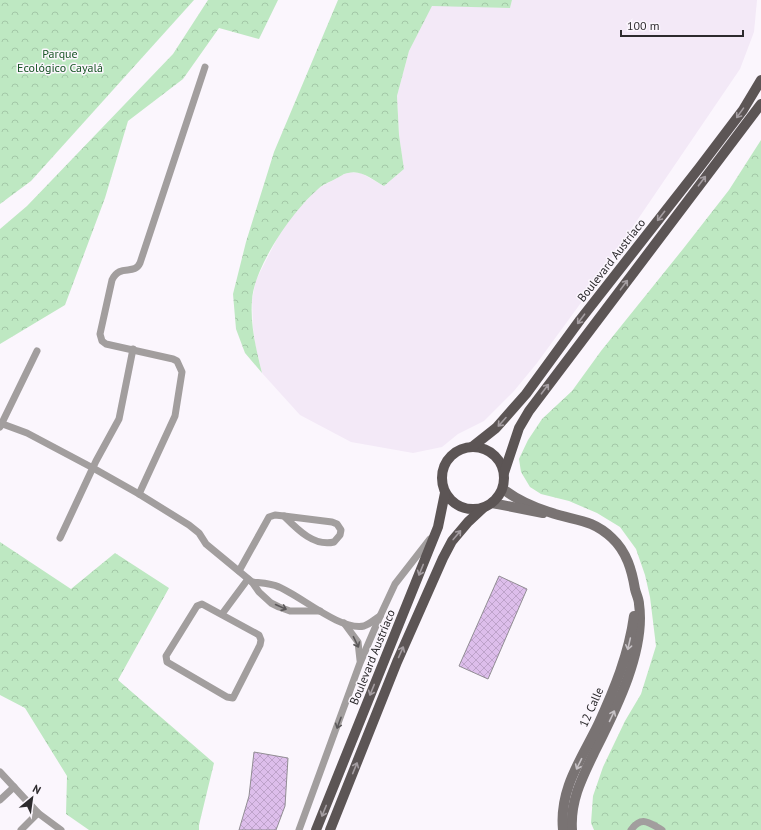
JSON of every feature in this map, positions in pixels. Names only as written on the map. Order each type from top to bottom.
[{"type":"main road","name":"Boulevard Austríaco","points":[[472,447],[496,428],[526,394],[580,320],[743,110],[761,80]]},
{"type":"main road","name":"Boulevard Austríaco","points":[[504,474],[519,428],[529,411],[761,104]]},
{"type":"main road","points":[[472,447],[482,448],[491,453],[501,464],[504,474],[503,489],[498,498],[488,506],[472,510],[452,502],[442,484],[442,477],[447,461],[456,452],[472,447]]},
{"type":"main road","name":"Boulevard Austríaco","points":[[316,830],[438,527],[446,493]]},
{"type":"main road","name":"Boulevard Austríaco","points":[[330,830],[394,668],[443,558],[452,541],[468,522],[488,506]]},
{"type":"street","points":[[139,494],[175,416],[182,372],[177,361],[173,359],[106,344],[100,338],[112,280],[118,272],[135,269],[140,263],[205,67]]},
{"type":"street","points":[[60,538],[93,468],[119,419],[133,349]]},
{"type":"street","points":[[37,352],[1,424],[27,433],[93,468],[194,528],[206,544],[250,581],[264,598],[279,608],[290,611],[320,611]]},
{"type":"street","name":"12 Calle","points":[[503,489],[521,500],[549,512],[589,522],[611,537],[620,546],[627,559],[639,604],[639,639],[635,657],[615,708],[576,792],[571,816],[572,830]]},
{"type":"street","name":"12 Calle","points":[[488,506],[504,505],[542,514],[549,512]]},
{"type":"street","points":[[239,571],[269,517],[275,515],[284,516],[332,522],[337,524],[341,530],[340,535],[334,542],[322,542],[306,535],[284,516]]},
{"type":"street","points":[[299,830],[360,663],[381,614],[395,584],[427,544],[438,527]]},
{"type":"street","points":[[250,581],[277,586],[344,623],[365,626],[381,614]]},
{"type":"street","points":[[222,614],[250,581]]},
{"type":"street","name":"12 Calle","points":[[564,830],[562,818],[567,789],[608,702],[628,648],[634,621],[636,592]]},
{"type":"street","points":[[202,604],[222,614],[259,635],[261,640],[260,646],[233,698],[227,698],[167,662],[166,659],[166,656],[197,606],[202,604]]},
{"type":"street","points":[[344,623],[358,642],[360,663]]},
{"type":"street","points":[[0,772],[38,813],[61,830]]},
{"type":"street","points":[[0,800],[14,787]]},
{"type":"street","points":[[21,830],[38,813]]},
{"type":"street","points":[[631,830],[639,822],[644,821],[662,830]]},
{"type":"shaded area","points":[[512,0],[757,0],[754,32],[740,69],[583,300],[537,363],[514,391],[484,421],[458,434],[442,447],[413,453],[351,442],[300,415],[262,373],[253,328],[252,300],[256,280],[280,233],[293,215],[317,189],[348,172],[361,173],[384,186],[404,169],[399,135],[397,96],[409,51],[432,5],[510,8]]},
{"type":"green space","name":"Parque Ecológico Cayalá","points":[[0,0],[194,0],[31,181],[0,204]]},
{"type":"green space","points":[[208,0],[278,0],[259,39],[219,28],[183,79],[128,121],[105,198],[65,305],[0,344],[0,229],[27,206],[173,54]]},
{"type":"green space","points":[[338,0],[512,0],[510,8],[432,6],[409,51],[397,96],[399,135],[404,169],[384,186],[367,176],[358,172],[353,172],[345,174],[320,187],[296,212],[276,241],[259,272],[254,287],[252,300],[252,318],[254,336],[262,373],[245,353],[236,329],[233,294],[246,242],[274,152]]},
{"type":"green space","points":[[761,140],[761,830],[594,830],[591,823],[593,796],[603,767],[625,721],[641,694],[656,646],[650,597],[645,575],[636,549],[620,527],[597,513],[569,501],[541,494],[530,487],[521,472],[519,459],[528,440],[542,419],[572,391],[601,351],[729,190]]},
{"type":"green space","points":[[0,542],[71,589],[115,553],[169,588],[118,680],[214,763],[199,830],[89,830],[66,814],[67,776],[25,708],[0,695]]},
{"type":"building","points":[[499,576],[527,589],[488,679],[459,666]]},
{"type":"building","points":[[254,752],[288,758],[285,806],[276,830],[239,830],[249,796]]}]
